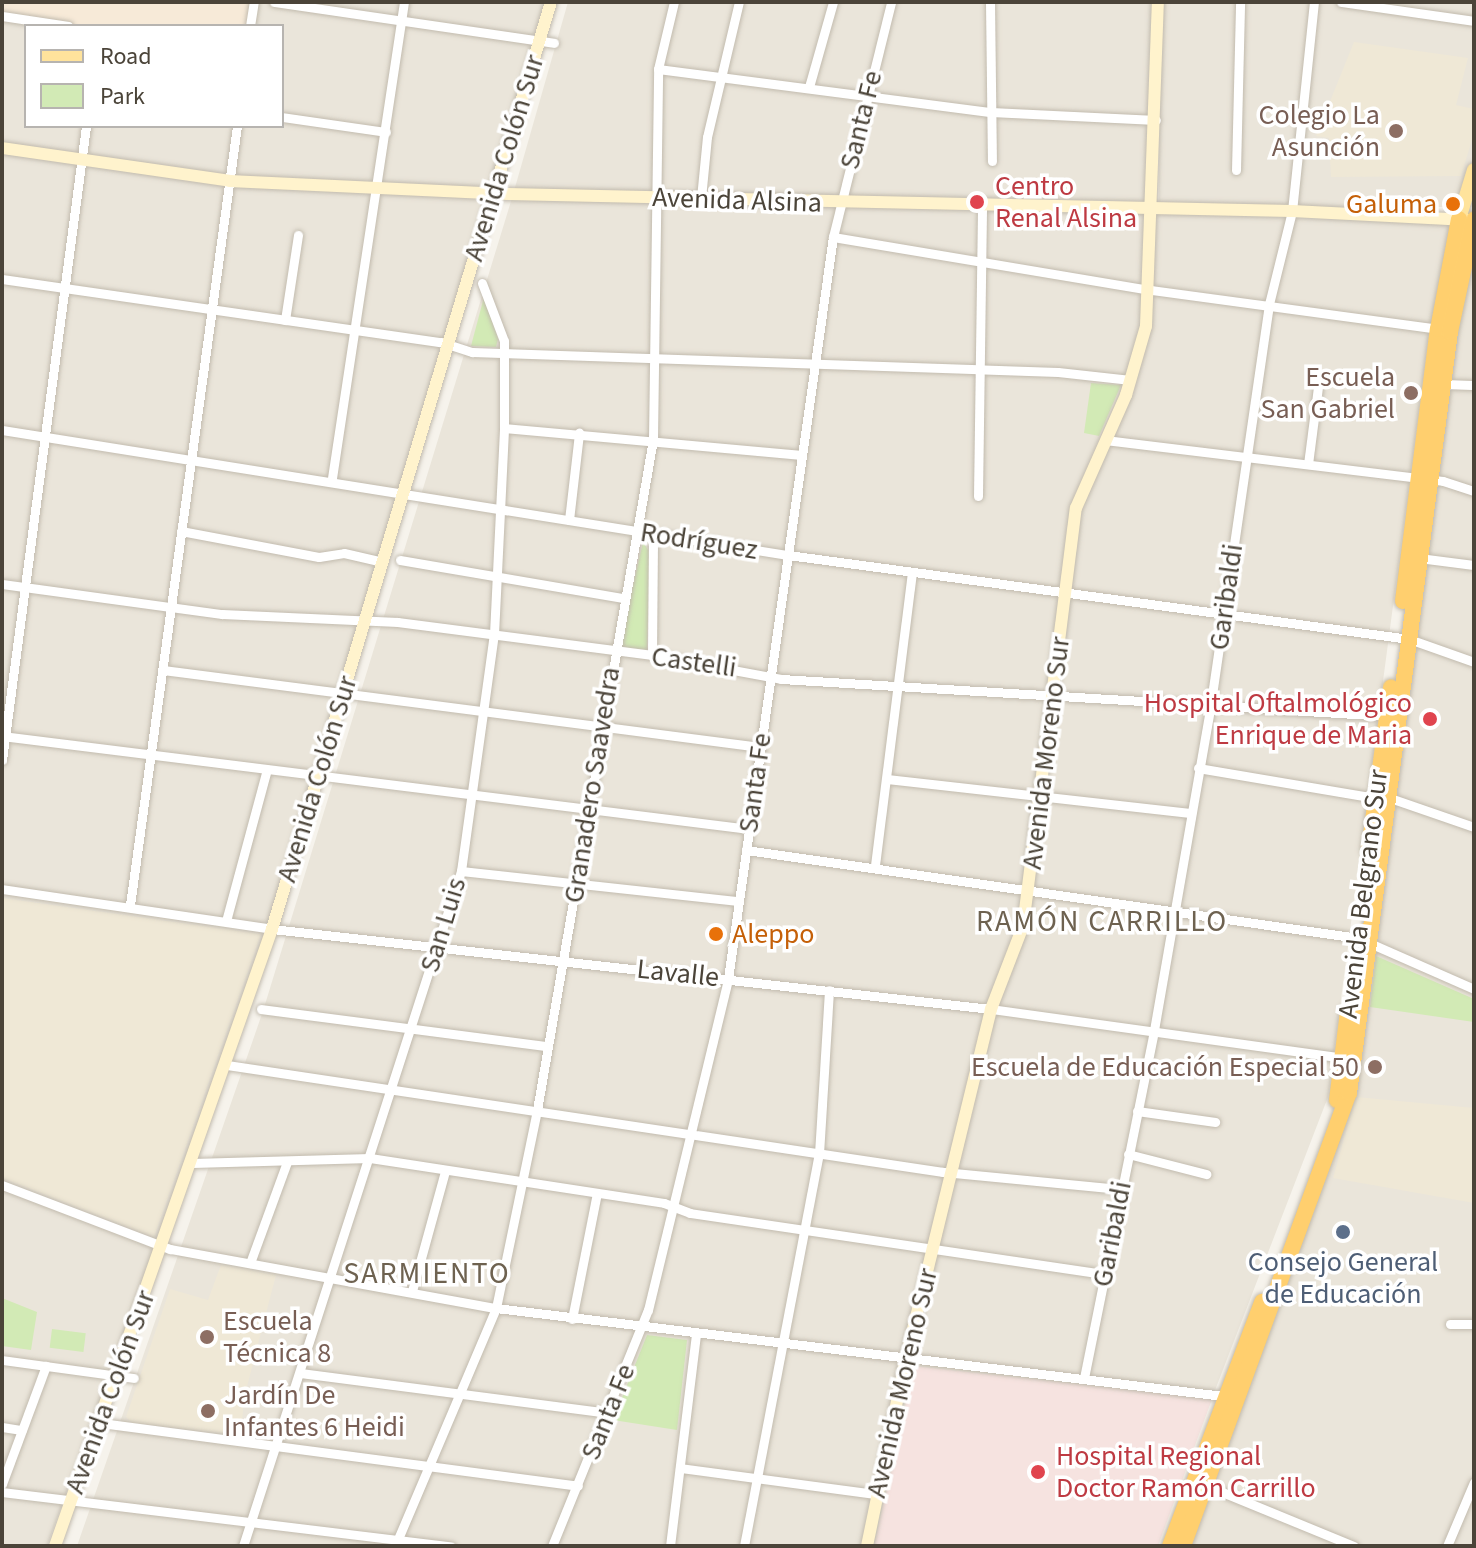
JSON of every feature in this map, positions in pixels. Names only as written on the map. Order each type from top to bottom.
[{"type":"highway","name":"Avenida Belgrano Sur","points":[[1437,383],[1438,329],[1470,217]]},
{"type":"highway","name":"Avenida Belgrano Sur","points":[[1170,1546],[1345,1108],[1348,1059],[1381,797],[1437,383],[1470,217]]},
{"type":"highway","name":"Avenida Belgrano Sur","points":[[1381,797],[1387,716],[1419,558],[1425,479]]},
{"type":"highway","name":"Avenida Belgrano Sur","points":[[1183,1546],[1232,1397]]},
{"type":"main road","name":"Avenida Colón Sur","points":[[55,1546],[119,1374],[272,929],[551,2]]},
{"type":"main road","name":"Avenida Moreno Sur","points":[[867,1546],[906,1358],[991,1009],[1021,935],[1076,508],[1131,380],[1151,290],[1158,2]]},
{"type":"main road","name":"Avenida Alsina","points":[[2,148],[230,181],[378,188],[840,203],[1470,217]]},
{"type":"main road","name":"Avenida Belgrano Sur","points":[[1470,217],[1474,170]]},
{"type":"street","points":[[250,24],[254,2]]},
{"type":"street","points":[[274,2],[540,38],[554,43]]},
{"type":"street","points":[[332,478],[357,332],[404,2]]},
{"type":"street","name":"Granadero Saavedra","points":[[396,1543],[496,1308],[537,1110],[622,598],[653,439],[658,69],[674,2]]},
{"type":"street","points":[[701,198],[722,77],[739,2],[731,2]]},
{"type":"street","points":[[809,87],[833,2]]},
{"type":"street","name":"Santa Fe","points":[[552,1546],[643,1327],[693,1134],[728,979],[833,237],[891,2]]},
{"type":"street","points":[[990,2],[992,161]]},
{"type":"street","points":[[1236,170],[1240,2]]},
{"type":"street","name":"Garibaldi","points":[[1084,1378],[1154,1030],[1211,702],[1269,304],[1292,211],[1314,2]]},
{"type":"street","points":[[1341,2],[1474,21]]},
{"type":"street","points":[[2,16],[55,24]]},
{"type":"street","points":[[658,69],[991,112],[1156,120]]},
{"type":"street","points":[[284,117],[386,132]]},
{"type":"street","points":[[2,760],[86,128]]},
{"type":"street","points":[[130,905],[237,128]]},
{"type":"street","points":[[978,496],[983,372],[982,205]]},
{"type":"street","points":[[285,320],[298,235]]},
{"type":"street","points":[[833,237],[1151,290],[1438,329]]},
{"type":"street","points":[[2,279],[505,354],[983,372],[1058,372],[1131,380]]},
{"type":"street","name":"San Luis","points":[[243,1546],[461,871],[494,634],[504,428],[505,354],[502,334],[482,283]]},
{"type":"street","points":[[1308,464],[1319,379]]},
{"type":"street","points":[[1437,383],[1474,385]]},
{"type":"street","points":[[504,428],[653,439],[802,455]]},
{"type":"street","name":"Rodríguez","points":[[2,430],[332,478],[637,532],[788,555],[1403,638],[1474,662]]},
{"type":"street","points":[[569,520],[579,433]]},
{"type":"street","points":[[1105,440],[1425,479],[1474,491]]},
{"type":"street","points":[[181,531],[319,557],[344,553],[383,562]]},
{"type":"street","name":"Granadero Saavedra","points":[[652,655],[653,534]]},
{"type":"street","points":[[1419,558],[1474,565]]},
{"type":"street","points":[[400,560],[622,598]]},
{"type":"street","points":[[875,865],[912,572]]},
{"type":"street","name":"Castelli","points":[[2,584],[171,608],[271,618],[365,620],[494,634],[652,655],[771,676],[897,686],[1211,702],[1387,716]]},
{"type":"street","points":[[163,670],[342,697],[483,711],[760,747]]},
{"type":"street","points":[[4,736],[749,829]]},
{"type":"street","points":[[1198,768],[1381,797],[1474,827]]},
{"type":"street","points":[[226,921],[267,769]]},
{"type":"street","points":[[887,779],[1190,813]]},
{"type":"street","points":[[746,850],[875,865],[1173,908],[1363,940],[1474,989]]},
{"type":"street","points":[[461,871],[738,901]]},
{"type":"street","name":"Lavalle","points":[[2,889],[130,905],[272,929],[991,1009],[1348,1059]]},
{"type":"street","points":[[744,1546],[786,1342],[819,1154],[829,990]]},
{"type":"street","points":[[261,1009],[547,1046]]},
{"type":"street","points":[[227,1065],[819,1154],[1120,1189]]},
{"type":"street","points":[[1137,1111],[1215,1122]]},
{"type":"street","points":[[1128,1154],[1206,1174]]},
{"type":"street","points":[[192,1163],[370,1158],[1103,1274]]},
{"type":"street","points":[[250,1263],[287,1162]]},
{"type":"street","points":[[412,1291],[445,1171]]},
{"type":"street","points":[[2,1185],[178,1250],[331,1274],[496,1308],[1232,1397]]},
{"type":"street","points":[[572,1319],[597,1193]]},
{"type":"street","points":[[1450,1324],[1474,1324]]},
{"type":"street","points":[[670,1546],[696,1334]]},
{"type":"street","points":[[2,1360],[134,1378]]},
{"type":"street","points":[[2,1484],[46,1366]]},
{"type":"street","points":[[301,1373],[608,1413]]},
{"type":"street","points":[[101,1423],[578,1486]]},
{"type":"street","points":[[2,1427],[22,1430]]},
{"type":"street","points":[[680,1468],[876,1494]]},
{"type":"street","points":[[1447,1546],[1474,1482]]},
{"type":"street","points":[[1205,1485],[1354,1546]]},
{"type":"street","points":[[2,1492],[253,1522],[396,1543],[451,1546]]},
{"type":"shaded area","points":[[2,2],[549,2],[272,928],[2,890]]},
{"type":"shaded area","points":[[2,2],[254,2],[250,24],[55,24],[2,16]]},
{"type":"shaded area","points":[[568,2],[1157,2],[1153,206],[514,191]]},
{"type":"shaded area","points":[[1159,2],[1474,2],[1474,207],[1159,207]]},
{"type":"shaded area","points":[[1354,42],[1468,58],[1456,105],[1474,109],[1474,133],[1461,176],[1331,177],[1329,138],[1316,136]]},
{"type":"shaded area","points":[[512,198],[837,205],[724,981],[987,1012],[864,1546],[77,1546],[263,1011]]},
{"type":"shaded area","points":[[840,203],[1453,223],[1430,326],[1328,1097],[1155,1546],[868,1546],[994,1008],[729,978]]},
{"type":"shaded area","points":[[1474,243],[1474,1546],[1185,1546],[1349,1105],[1454,335]]},
{"type":"shaded area","points":[[2,894],[271,930],[47,1546],[2,1546]]},
{"type":"shaded area","points":[[2,898],[261,934],[154,1237],[2,1178]]},
{"type":"shaded area","points":[[1356,1097],[1474,1108],[1474,1203],[1333,1178]]},
{"type":"shaded area","name":"Escuela Técnica 8","points":[[221,1265],[276,1275],[244,1398],[241,1435],[132,1423],[126,1417],[170,1289],[208,1300]]},
{"type":"shaded area","name":"Hospital Regional Doctor Ramón Carrillo","points":[[914,1366],[1212,1399],[1158,1546],[874,1546]]},
{"type":"green space","points":[[484,297],[498,339],[496,347],[471,346]]},
{"type":"green space","points":[[1091,383],[1121,385],[1099,436],[1084,433]]},
{"type":"green space","points":[[643,542],[650,553],[647,650],[619,647]]},
{"type":"green space","points":[[1376,956],[1474,999],[1474,1022],[1370,1007]]},
{"type":"green space","points":[[2,1298],[37,1312],[31,1350],[2,1346]]},
{"type":"green space","points":[[52,1329],[86,1333],[83,1352],[50,1348]]},
{"type":"green space","points":[[647,1335],[687,1340],[677,1430],[613,1420]]},
{"type":"place","name":"Colegio La Asunción","points":[[1396,131]]},
{"type":"place","name":"Centro Renal Alsina","points":[[977,202]]},
{"type":"place","name":"Galuma","points":[[1453,204]]},
{"type":"place","name":"Escuela San Gabriel","points":[[1411,393]]},
{"type":"place","name":"Hospital Oftalmológico Enrique de Maria","points":[[1430,719]]},
{"type":"place","name":"Aleppo","points":[[716,934]]},
{"type":"place","name":"Escuela de Educación Especial 50","points":[[1375,1067]]},
{"type":"place","name":"Consejo General de Educación","points":[[1343,1232]]},
{"type":"place","name":"Escuela Técnica 8","points":[[207,1337]]},
{"type":"place","name":"Jardín De Infantes 6 Heidi","points":[[208,1411]]},
{"type":"place","name":"Hospital Regional Doctor Ramón Carrillo","points":[[1038,1472]]},
{"type":"district","name":"RAMÓN CARRILLO","points":[[1102,922]]},
{"type":"district","name":"SARMIENTO","points":[[427,1274]]}]
